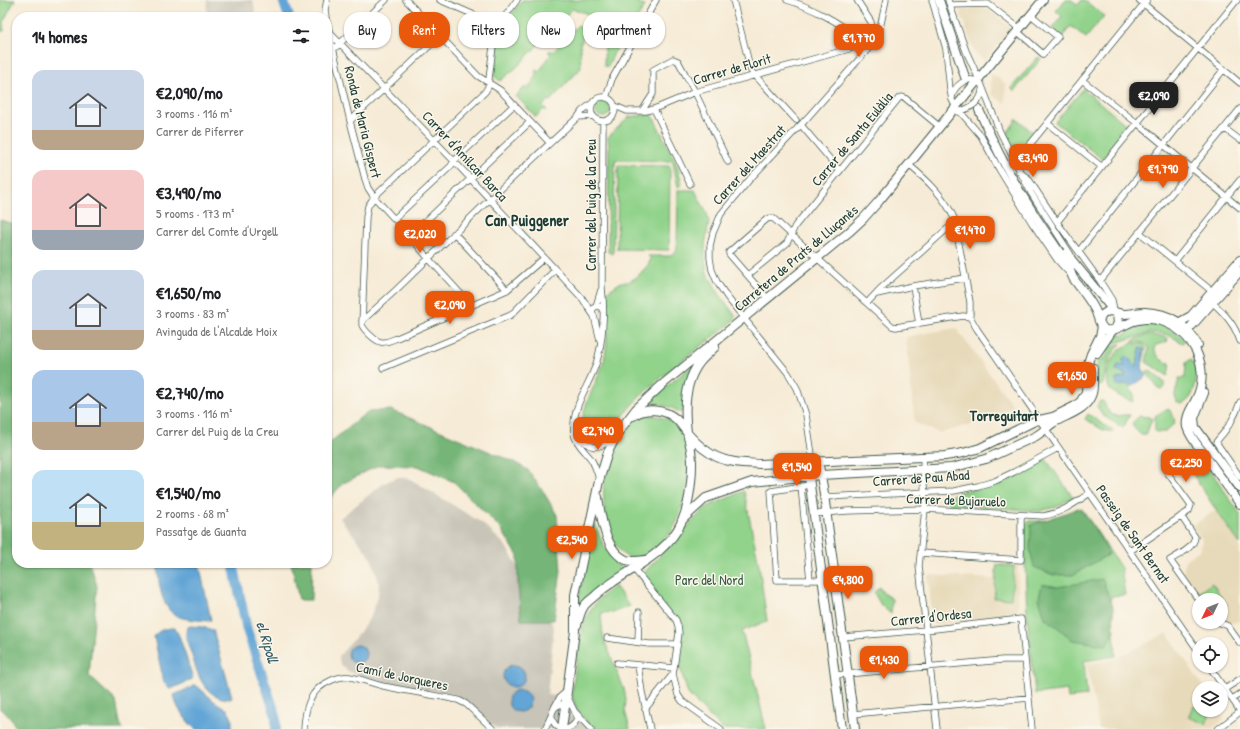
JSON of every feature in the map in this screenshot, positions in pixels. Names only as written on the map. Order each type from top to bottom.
[{"type":"street","points":[[325,12],[327,0]]},
{"type":"street","points":[[333,50],[386,0]]},
{"type":"street","points":[[406,0],[417,12]]},
{"type":"street","points":[[440,0],[468,12]]},
{"type":"street","points":[[508,12],[517,0]]},
{"type":"street","points":[[733,0],[752,71],[796,120]]},
{"type":"street","points":[[787,0],[796,1],[840,24],[853,34],[861,50],[870,48],[873,44],[872,28],[871,22],[857,0]]},
{"type":"street","points":[[857,43],[864,36],[872,37],[879,33],[886,0]]},
{"type":"street","points":[[932,0],[946,49],[950,90],[958,108],[981,136],[1010,188],[1058,261],[1072,276],[1094,307],[1101,324],[1106,330],[1114,330],[1137,320],[1157,320],[1179,325],[1188,330],[1202,352],[1206,365],[1207,380],[1205,392],[1195,414],[1194,423],[1240,488]]},
{"type":"street","points":[[939,0],[970,74],[979,82],[1019,172],[1080,271]]},
{"type":"street","name":"Carretera de Prats de Lluçanès","points":[[559,728],[568,705],[567,691],[575,631],[575,595],[598,493],[599,481],[608,452],[619,431],[636,409],[663,384],[768,300],[864,219],[947,117],[958,108],[989,67],[1044,0]]},
{"type":"street","points":[[1139,0],[1146,2],[1240,83]]},
{"type":"street","points":[[606,98],[612,79],[655,1]]},
{"type":"street","points":[[1057,222],[1237,1]]},
{"type":"street","points":[[970,74],[953,31],[947,2],[988,2],[1043,54],[1058,37],[1031,15]]},
{"type":"street","points":[[1014,161],[1019,158],[1146,2]]},
{"type":"street","name":"Carrer d'Amílcar Barca","points":[[332,35],[490,199],[582,298],[594,315]]},
{"type":"street","name":"Carrer de Florit","points":[[615,106],[623,110],[642,111],[654,109],[695,92],[849,49],[857,43]]},
{"type":"street","name":"Ronda de Maria Gispert","points":[[332,46],[365,179],[368,188],[374,197],[370,201],[366,210],[362,321]]},
{"type":"street","points":[[450,47],[478,76],[497,87],[550,142]]},
{"type":"street","points":[[350,121],[428,48]]},
{"type":"street","points":[[472,306],[374,197],[485,92],[489,82],[493,48]]},
{"type":"street","name":"Carrer del Maestrat","points":[[813,461],[806,415],[797,388],[788,373],[723,292],[712,270],[710,246],[720,214],[750,179],[870,48]]},
{"type":"street","points":[[642,111],[653,94],[654,88],[652,70],[673,59],[678,61],[695,92],[728,162]]},
{"type":"street","points":[[970,74],[989,67]]},
{"type":"street","points":[[1079,251],[1224,69]]},
{"type":"street","name":"Carretera de Prats de Lluçanès","points":[[958,108],[953,93],[961,84],[969,80],[979,82]]},
{"type":"street","points":[[1082,80],[1240,208]]},
{"type":"street","name":"Carretera de Prats de Lluçanès","points":[[958,108],[977,102],[982,96],[979,82]]},
{"type":"street","name":"Carrer de Santa Eulàlia","points":[[748,275],[786,243],[795,226],[895,102],[902,97],[940,127]]},
{"type":"street","points":[[544,258],[507,290],[397,338],[381,342],[376,340],[363,328],[362,321],[578,117],[582,111],[595,101],[600,98],[606,98],[613,102],[615,106],[613,117],[607,121],[596,119],[593,116],[591,109],[595,101]]},
{"type":"street","points":[[394,219],[514,105]]},
{"type":"street","points":[[1072,276],[1068,265],[1032,212],[1014,182],[995,145],[980,108],[1033,205],[1054,237],[1080,271],[1115,312]]},
{"type":"street","points":[[654,109],[690,184]]},
{"type":"street","points":[[1100,281],[1240,109]]},
{"type":"street","points":[[578,117],[593,116]]},
{"type":"street","name":"Carrer del Puig de la Creu","points":[[599,481],[595,465],[576,440],[574,428],[575,411],[578,402],[596,364],[603,313],[603,121]]},
{"type":"street","points":[[410,236],[530,122]]},
{"type":"street","points":[[1047,123],[1102,167]]},
{"type":"street","points":[[801,125],[840,171]]},
{"type":"street","points":[[1224,128],[1240,140]]},
{"type":"street","points":[[768,300],[729,254],[729,252],[770,218],[774,219],[896,328],[963,316],[970,317],[970,302],[956,224],[950,208],[941,195],[909,165]]},
{"type":"street","points":[[682,520],[706,498],[752,482],[821,475],[951,468],[986,459],[1031,439],[1045,430],[1052,423],[1088,403],[1093,392],[1093,368],[1096,354],[1103,342],[1114,330],[1118,323],[1118,318],[1112,300],[1100,281],[1057,222],[1028,178],[1023,173],[1019,172]]},
{"type":"street","points":[[1175,261],[1240,180]]},
{"type":"street","points":[[868,303],[947,229],[956,224]]},
{"type":"street","points":[[1139,232],[1213,292]]},
{"type":"street","points":[[454,233],[507,290]]},
{"type":"street","points":[[1188,330],[1236,276],[1240,260]]},
{"type":"street","points":[[383,368],[512,315],[555,270]]},
{"type":"street","points":[[1179,325],[1191,316],[1213,292],[1236,276]]},
{"type":"street","points":[[876,294],[885,291],[965,278]]},
{"type":"street","points":[[913,286],[919,324]]},
{"type":"street","name":"Carrer del Puig de la Creu","points":[[595,307],[602,288]]},
{"type":"street","name":"Carrer d'Amílcar Barca","points":[[582,298],[595,307]]},
{"type":"street","points":[[1213,303],[1231,323],[1237,332],[1240,341]]},
{"type":"street","points":[[595,307],[601,307],[603,313],[598,317],[594,315],[592,310],[595,307]]},
{"type":"street","points":[[687,433],[705,450],[717,457],[728,461],[760,464],[945,456],[971,451],[990,444],[1039,420],[1047,420],[1078,403],[1084,395],[1088,363],[1100,336],[1104,312],[1108,311],[1122,314],[1153,313],[1172,318],[1179,325],[1197,354],[1201,367],[1201,382],[1200,390],[1187,416],[1188,431],[1240,504]]},
{"type":"street","name":"Carrer del Puig de la Creu","points":[[594,315],[600,340]]},
{"type":"street","name":"Passeig de Sant Bernat","points":[[970,317],[981,336],[1045,430],[1192,642]]},
{"type":"street","name":"Carretera de Prats de Lluçanès","points":[[575,631],[583,606],[602,590],[648,559],[666,545],[675,535],[682,520],[690,490],[692,465],[691,450],[687,433],[687,393],[694,373],[702,360],[732,332],[737,324]]},
{"type":"street","points":[[1240,402],[1236,414],[1216,442],[1240,477]]},
{"type":"street","name":"Carretera de Prats de Lluçanès","points":[[629,418],[642,411],[660,411],[675,418],[687,433]]},
{"type":"street","points":[[574,428],[584,443],[592,447],[604,444],[619,431]]},
{"type":"street","name":"Carrer de Pau Abad","points":[[824,496],[954,491],[995,481],[1058,448]]},
{"type":"street","points":[[923,457],[925,509],[920,566],[937,729]]},
{"type":"street","points":[[813,461],[819,466],[821,475],[855,729]]},
{"type":"street","points":[[810,580],[806,486],[809,476],[808,468],[813,461]]},
{"type":"street","points":[[1130,551],[1189,511],[1191,505],[1167,472]]},
{"type":"street","points":[[806,486],[814,514],[842,729]]},
{"type":"street","points":[[806,486],[771,491],[777,580],[823,580]]},
{"type":"street","name":"Carretera de Prats de Lluçanès","points":[[598,493],[603,526],[607,537],[615,550],[627,560],[634,561],[648,559]]},
{"type":"street","name":"Carrer de Bujaruelo","points":[[814,514],[925,509],[1043,516],[1065,510],[1090,493]]},
{"type":"street","points":[[921,553],[1021,560],[1021,515]]},
{"type":"street","points":[[1181,516],[1195,537],[1195,541],[1191,546],[1170,560],[1193,593]]},
{"type":"street","points":[[634,569],[676,620],[678,626],[677,644],[673,671],[678,695],[682,701],[721,729]]},
{"type":"street","points":[[827,612],[839,610]]},
{"type":"street","points":[[638,612],[638,642]]},
{"type":"street","name":"Carrer d'Ordesa","points":[[843,637],[926,630],[1021,619],[1026,660]]},
{"type":"street","points":[[1228,626],[1240,643]]},
{"type":"street","points":[[607,638],[638,642],[677,644]]},
{"type":"street","points":[[836,675],[1016,659],[1026,660],[1032,729]]},
{"type":"street","points":[[617,663],[673,671]]},
{"type":"street","points":[[638,665],[645,709],[650,729]]},
{"type":"street","points":[[645,709],[673,671]]},
{"type":"street","name":"Camí de Jorqueres","points":[[304,729],[306,708],[315,692],[327,682],[338,677],[345,676],[390,688],[458,700],[466,704],[493,729]]},
{"type":"street","points":[[1228,687],[1240,679]]},
{"type":"street","points":[[545,729],[560,697],[567,691]]},
{"type":"street","points":[[1218,729],[1240,712],[1228,693]]},
{"type":"street","points":[[1232,699],[1240,694]]},
{"type":"street","points":[[853,714],[1029,698]]},
{"type":"street","points":[[549,729],[559,728],[552,718],[553,711],[557,707],[568,705],[591,729]]},
{"type":"street","points":[[570,728],[576,721],[576,713]]},
{"type":"shaded area","points":[[207,0],[253,0],[255,12],[206,12]]},
{"type":"shaded area","points":[[971,8],[986,8],[1012,28],[985,61],[974,52],[965,25],[966,23],[964,22],[960,10],[970,10]]},
{"type":"shaded area","points":[[991,74],[1006,84],[1005,104],[991,94]]},
{"type":"shaded area","points":[[956,328],[1013,406],[986,420],[940,433],[915,423],[906,337]]},
{"type":"shaded area","points":[[398,477],[410,479],[482,523],[505,545],[554,627],[547,695],[573,698],[575,704],[593,729],[498,729],[464,700],[455,695],[446,692],[408,689],[361,676],[348,671],[340,664],[339,656],[360,632],[371,616],[378,596],[379,585],[376,571],[370,556],[340,518],[384,483]]},
{"type":"shaded area","points":[[1216,510],[1240,544],[1240,620],[1235,623],[1228,622],[1228,593],[1196,593],[1183,574],[1185,560],[1201,549],[1202,539],[1192,526]]},
{"type":"shaded area","points":[[996,563],[1018,565],[1018,615],[933,624],[928,575],[994,579]]},
{"type":"shaded area","points":[[1167,633],[1192,670],[1192,673],[1194,673],[1199,681],[1192,681],[1192,717],[1223,717],[1224,719],[1212,729],[1099,729],[1087,664],[1115,659]]},
{"type":"green space","points":[[0,0],[15,0],[3,22],[4,31],[0,31]]},
{"type":"green space","points":[[522,0],[639,0],[638,4],[645,6],[641,12],[583,12],[572,9],[569,12],[527,12],[527,48],[535,48],[516,68],[500,81],[493,75],[497,48],[519,48],[519,12],[513,12]]},
{"type":"green space","points":[[1065,0],[1072,0],[1078,5],[1082,0],[1084,0],[1104,16],[1086,38],[1071,26],[1062,37],[1052,28],[1062,16],[1056,11]]},
{"type":"green space","points":[[578,25],[583,28],[582,42],[580,42],[581,68],[550,101],[548,100],[543,106],[547,110],[546,111],[544,109],[536,117],[516,96],[525,87],[528,89],[537,75],[535,73],[536,70],[539,72],[551,54],[548,52],[550,50],[553,52],[557,48],[575,48],[575,28]]},
{"type":"green space","points":[[604,48],[617,48],[608,67],[604,66]]},
{"type":"green space","points":[[1038,57],[1041,59],[1014,91],[1011,88]]},
{"type":"green space","points":[[1083,89],[1129,127],[1102,159],[1055,122]]},
{"type":"green space","points":[[600,101],[606,101],[611,106],[609,115],[606,117],[600,117],[595,112],[595,106]]},
{"type":"green space","points":[[652,114],[677,165],[682,184],[678,187],[673,163],[671,161],[615,160],[613,254],[608,252],[608,137],[629,117]]},
{"type":"green space","points":[[1017,119],[1034,133],[1017,154],[1007,133]]},
{"type":"green space","points":[[618,165],[670,166],[669,250],[617,249]]},
{"type":"green space","points":[[678,190],[695,190],[707,214],[709,223],[705,244],[705,258],[707,273],[720,295],[736,317],[724,329],[647,390],[630,407],[605,437],[599,441],[593,442],[588,439],[583,431],[583,421],[589,398],[603,365],[605,356],[607,333],[605,293],[621,282],[628,282],[637,277],[648,265],[651,259],[648,256],[669,256],[675,253],[677,249]]},
{"type":"green space","points":[[0,220],[12,224],[12,568],[92,568],[97,586],[89,676],[116,701],[120,723],[123,729],[16,729],[10,718],[0,709]]},
{"type":"green space","points":[[1149,323],[1169,328],[1186,340],[1182,343],[1164,334],[1155,333],[1112,343],[1114,341],[1110,341],[1117,333],[1122,330],[1138,324]],"holes":[[[1127,329],[1129,330],[1129,332],[1121,336],[1120,333],[1115,340],[1118,333]]]},
{"type":"green space","points":[[1147,335],[1168,338],[1167,342],[1156,345],[1154,348],[1156,354],[1160,358],[1170,363],[1168,376],[1146,362],[1149,348],[1145,344],[1141,342],[1132,342],[1137,338]]},
{"type":"green space","points":[[1133,343],[1143,344],[1146,348],[1143,361],[1140,348],[1137,366],[1135,366],[1127,356],[1123,361],[1125,366],[1119,365],[1117,371],[1125,374],[1125,377],[1116,379],[1118,386],[1127,384],[1134,394],[1133,402],[1110,390],[1107,374],[1113,357],[1121,349]]},
{"type":"green space","points":[[1121,344],[1110,358],[1103,384],[1101,386],[1096,384],[1097,365],[1104,347],[1110,346],[1104,350],[1101,357],[1105,359],[1108,352],[1106,350],[1111,346]]},
{"type":"green space","points":[[1191,359],[1192,362],[1195,362],[1195,386],[1190,398],[1181,404],[1176,401],[1175,394],[1179,378],[1185,378],[1186,363]]},
{"type":"green space","points":[[692,366],[683,412],[679,412],[654,402],[651,399]]},
{"type":"green space","points":[[1149,370],[1164,382],[1164,387],[1161,389],[1158,388],[1147,373]]},
{"type":"green space","points":[[1100,401],[1103,401],[1112,414],[1117,416],[1130,415],[1123,428],[1102,415],[1097,406]]},
{"type":"green space","points":[[1168,408],[1173,415],[1175,423],[1165,432],[1155,431],[1155,416]]},
{"type":"green space","points":[[391,410],[514,462],[528,470],[543,491],[557,515],[561,571],[554,620],[521,620],[518,586],[518,556],[501,529],[454,482],[418,466],[379,465],[342,484],[332,496],[332,441],[367,412]]},
{"type":"green space","points":[[1088,414],[1113,431],[1103,430],[1085,419]]},
{"type":"green space","points":[[649,415],[672,422],[682,433],[686,442],[688,454],[687,481],[681,509],[673,529],[652,551],[645,555],[631,558],[622,553],[612,539],[607,527],[604,506],[604,484],[613,453],[624,432],[631,424],[640,418]]},
{"type":"green space","points":[[1139,416],[1149,417],[1152,419],[1146,435],[1141,435],[1133,427],[1132,423]]},
{"type":"green space","points":[[1045,458],[1073,497],[1056,507],[1039,511],[949,504],[947,502],[947,499],[954,494],[994,484]]},
{"type":"green space","points":[[1203,459],[1240,514],[1240,544],[1190,470]]},
{"type":"green space","name":"Parc del Nord","points":[[744,491],[759,565],[767,621],[742,631],[766,729],[722,729],[688,694],[676,654],[678,624],[640,577],[705,508]]},
{"type":"green space","points":[[1077,508],[1082,509],[1121,568],[1125,595],[1111,596],[1116,656],[1084,661],[1087,696],[1068,698],[1067,690],[1035,694],[1027,616],[1025,525],[1029,521],[1042,521],[1059,517]]},
{"type":"green space","points":[[1080,508],[1092,524],[1109,554],[1073,575],[1053,575],[1034,567],[1030,549],[1031,525]]},
{"type":"green space","points":[[594,521],[604,547],[624,570],[599,585],[579,608],[577,606]]},
{"type":"green space","points":[[997,565],[1014,566],[1011,599],[994,598]]},
{"type":"green space","points":[[292,568],[312,568],[311,600],[299,600]]},
{"type":"green space","points":[[1102,579],[1113,607],[1114,632],[1106,645],[1072,640],[1045,618],[1039,598],[1042,584],[1058,587]]},
{"type":"green space","points":[[1212,583],[1219,593],[1198,593]]},
{"type":"green space","points":[[615,586],[630,606],[614,612],[601,613],[603,637],[624,689],[626,699],[625,711],[630,729],[593,729],[574,702],[572,690],[573,682],[582,629],[585,620],[596,603],[604,594]]},
{"type":"green space","points":[[879,587],[884,594],[892,599],[891,614],[881,605],[874,593]]},
{"type":"green space","points":[[1192,708],[1192,717],[1209,717],[1206,724],[1188,717]]},
{"type":"water","points":[[1140,348],[1144,349],[1142,368],[1147,376],[1131,387],[1129,384],[1117,386],[1116,379],[1125,377],[1125,374],[1116,370],[1118,365],[1125,366],[1122,359],[1127,356],[1135,366],[1137,366]]},
{"type":"water","points":[[158,568],[200,568],[211,620],[191,620],[175,615],[170,611],[163,599],[158,576]]},
{"type":"water","points":[[190,626],[203,627],[213,630],[232,697],[231,699],[222,698],[209,691],[200,678],[186,638],[187,628]]},
{"type":"water","points":[[175,628],[180,638],[193,678],[171,689],[164,683],[154,637],[159,631]]},
{"type":"water","points":[[357,645],[363,648],[366,654],[363,660],[357,663],[351,660],[348,654],[351,648]]},
{"type":"water","points":[[514,665],[522,668],[525,676],[522,684],[514,687],[506,684],[503,676],[506,668]]},
{"type":"water","points":[[196,685],[214,701],[228,710],[232,719],[232,729],[195,729],[185,718],[179,709],[174,695]]},
{"type":"water","points":[[519,690],[527,693],[530,701],[527,709],[519,712],[511,709],[508,701],[511,693]]},
{"type":"waterway","name":"el Ripoll","points":[[283,0],[287,12]]},
{"type":"waterway","name":"el Ripoll","points":[[234,568],[247,630],[276,716],[276,729]]},
{"type":"tunnel","points":[[965,77],[979,110]]},
{"type":"district","name":"Can Puiggener","points":[[527,220]]},
{"type":"district","name":"Torreguitart","points":[[1004,416]]}]
